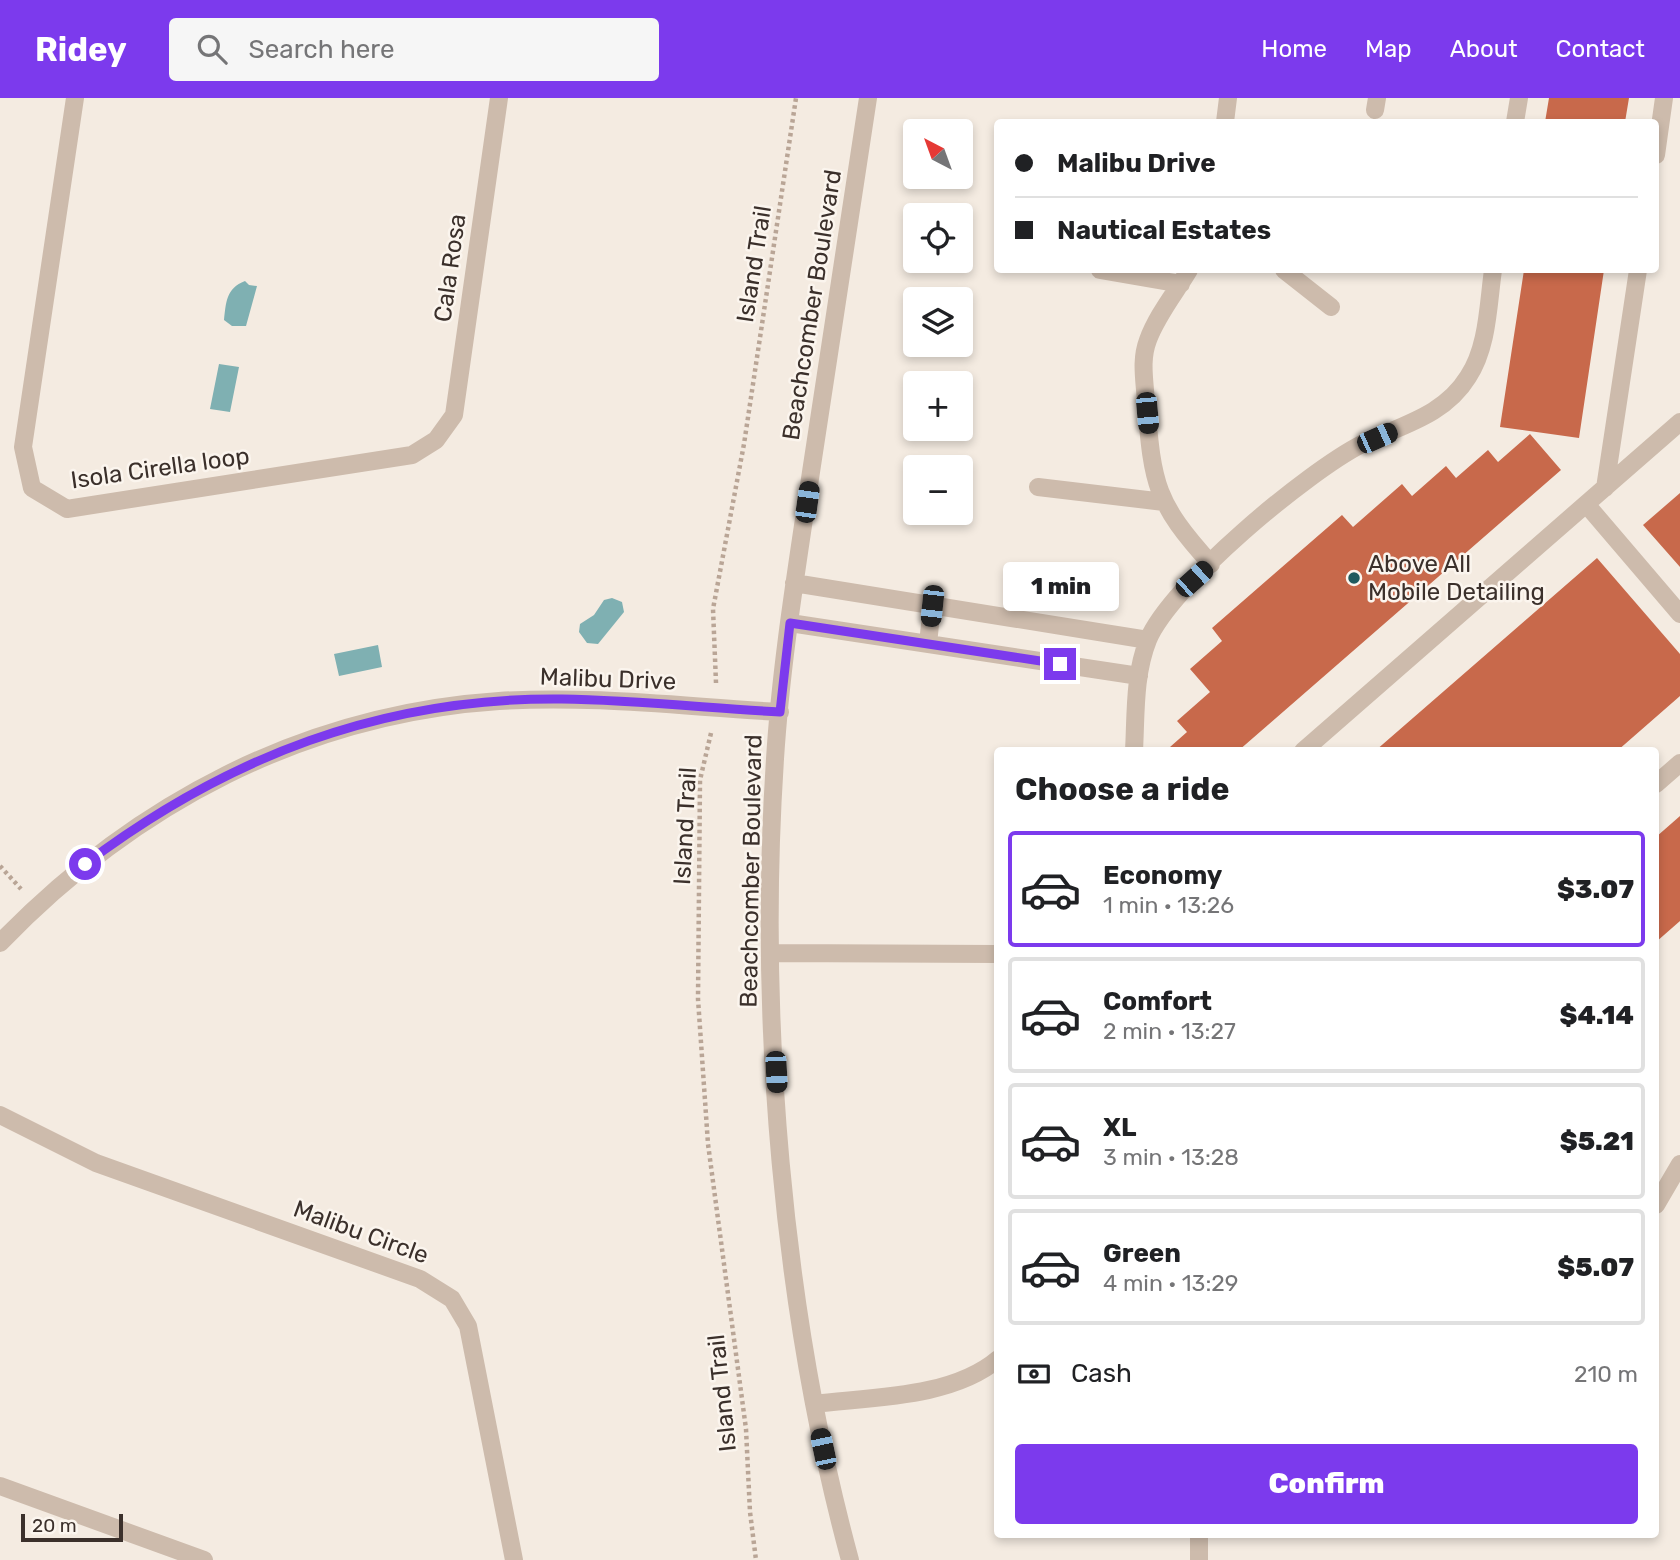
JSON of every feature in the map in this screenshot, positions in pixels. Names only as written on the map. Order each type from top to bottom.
[{"type":"street","name":"Isola Cirella loop","points":[[75,98],[23,447],[32,488],[67,509],[412,455],[436,440]]},
{"type":"street","name":"Cala Rosa","points":[[436,440],[454,415],[499,98]]},
{"type":"street","name":"Beachcomber Boulevard","points":[[850,1560],[814,1404],[779,1145],[772,953],[775,758],[794,583],[867,98]]},
{"type":"street","points":[[1225,119],[1228,98]]},
{"type":"street","points":[[1516,119],[1519,98]]},
{"type":"street","points":[[1659,134],[1663,106],[1680,99]]},
{"type":"street","points":[[1136,273],[1185,277],[1152,330],[1143,361],[1152,465],[1164,502],[1179,529],[1211,564]]},
{"type":"street","points":[[1287,273],[1331,307]]},
{"type":"street","points":[[1134,747],[1139,676],[1149,640],[1169,605],[1280,502],[1319,472],[1360,446],[1429,415],[1457,392],[1481,352],[1493,273]]},
{"type":"street","points":[[1605,488],[1638,273]]},
{"type":"street","points":[[1308,747],[1680,422]]},
{"type":"street","points":[[1038,487],[1164,502]]},
{"type":"street","points":[[1586,504],[1680,614]]},
{"type":"street","points":[[794,583],[1149,640]]},
{"type":"street","points":[[928,644],[932,606]]},
{"type":"street","points":[[790,623],[1139,676]]},
{"type":"street","name":"Malibu Drive","points":[[0,943],[75,872],[136,825],[192,791],[310,740],[371,721],[434,708],[499,701],[563,699],[780,712]]},
{"type":"street","points":[[1659,781],[1680,763]]},
{"type":"street","points":[[772,953],[994,954]]},
{"type":"street","name":"Malibu Circle","points":[[0,1115],[96,1163],[420,1279],[447,1295],[468,1326],[514,1560]]},
{"type":"street","points":[[1659,1200],[1680,1164]]},
{"type":"street","points":[[814,1404],[950,1385],[977,1374],[994,1362]]},
{"type":"street","points":[[0,1486],[204,1560]]},
{"type":"street","points":[[1199,1538],[1199,1560]]},
{"type":"path","name":"Island Trail","points":[[756,1560],[750,1512],[746,1429],[708,1144],[698,999],[700,780],[716,709],[713,609],[744,444],[796,98]]},
{"type":"water","points":[[245,281],[249,285],[257,286],[246,326],[232,326],[224,320],[227,302],[234,288]]},
{"type":"water","points":[[219,364],[239,367],[230,412],[210,409]]},
{"type":"water","points":[[612,598],[622,602],[624,612],[598,644],[587,643],[579,632],[580,624],[594,615],[604,600]]},
{"type":"water","points":[[378,645],[382,667],[339,676],[334,654]]},
{"type":"building","points":[[1549,98],[1629,98],[1626,119],[1546,119]]},
{"type":"building","points":[[1524,273],[1604,273],[1579,438],[1500,427]]},
{"type":"building","name":"Above All Mobile Detailing","points":[[1530,434],[1561,470],[1243,747],[1170,747],[1187,732],[1177,721],[1210,692],[1190,669],[1222,641],[1212,628],[1342,515],[1353,527],[1402,484],[1412,496],[1446,466],[1456,478],[1488,450],[1498,462]]},
{"type":"building","points":[[1680,493],[1680,567],[1643,525]]},
{"type":"building","points":[[1597,558],[1680,654],[1680,696],[1622,747],[1380,747]]},
{"type":"building","points":[[1680,816],[1680,921],[1659,939],[1659,834]]},
{"type":"place","name":"Above All Mobile Detailing","points":[[1354,578]]},
{"type":"route","points":[[85,864],[136,825],[192,791],[249,763],[371,721],[434,708],[499,701],[563,699],[780,712],[790,623],[1060,664]]}]
